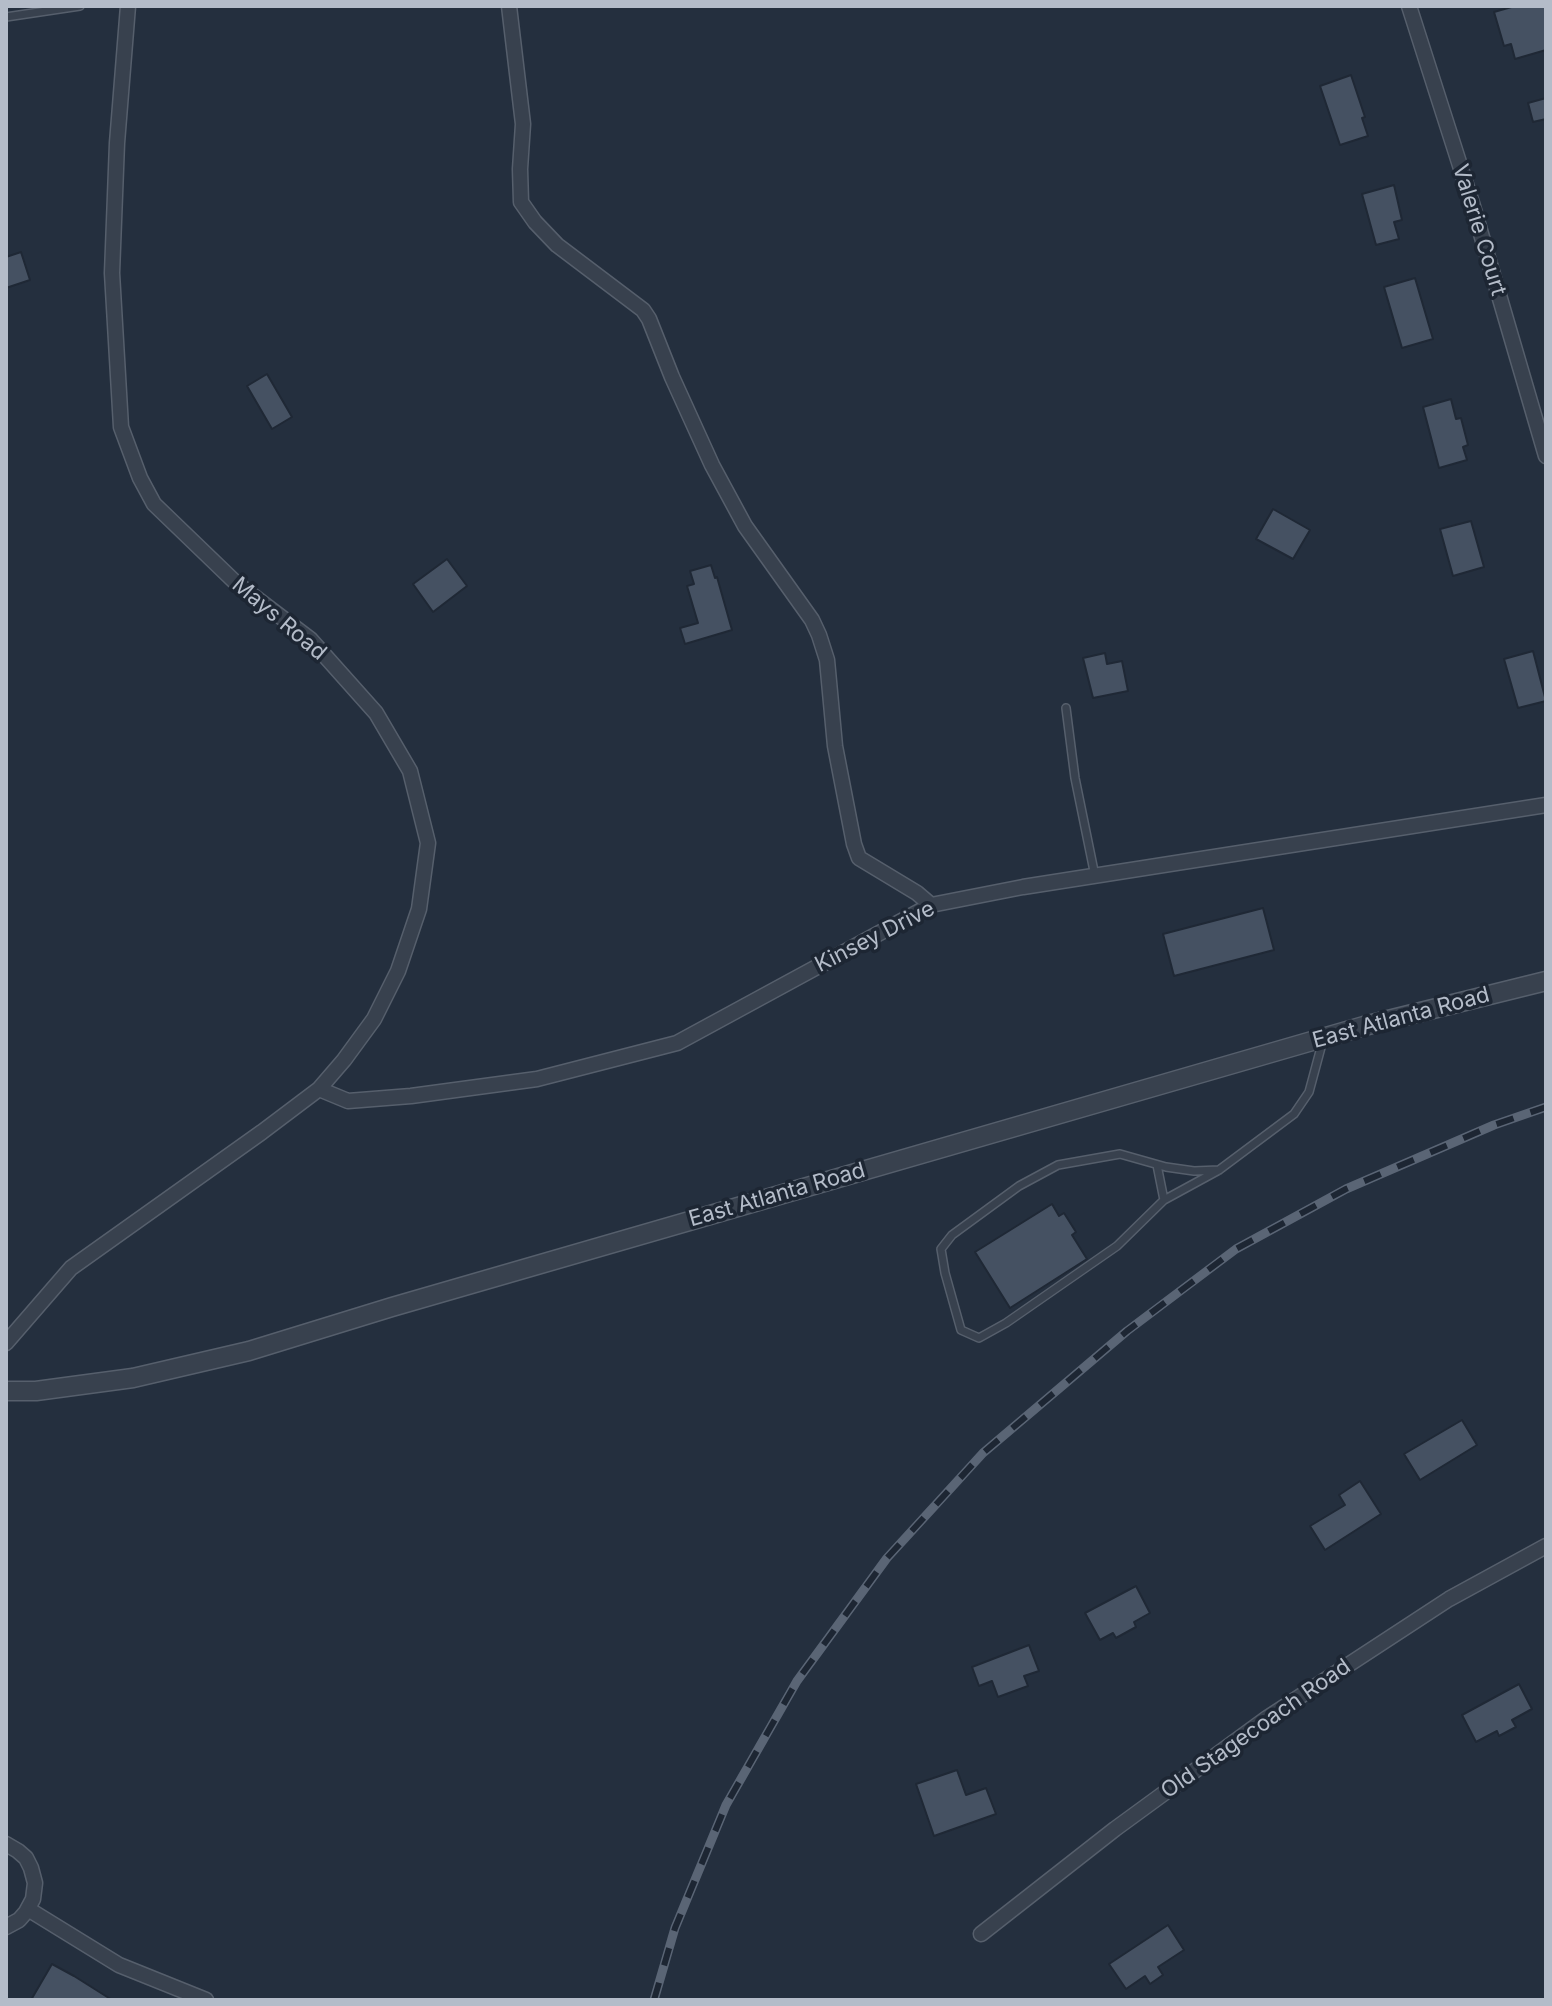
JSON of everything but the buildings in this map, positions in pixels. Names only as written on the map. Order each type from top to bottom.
[{"type":"street","name":"Mays Road","points":[[6,1343],[71,1268],[319,1089],[344,1060],[374,1019],[398,971],[419,909],[428,843],[410,771],[376,713],[310,639],[235,582],[154,504],[140,478],[121,427],[112,273],[117,143],[128,6]]},
{"type":"street","points":[[509,6],[523,124],[521,202],[557,245],[643,310],[649,319],[712,465],[745,526],[812,620],[819,635],[827,660],[835,746],[859,858],[931,905]]},
{"type":"street","name":"Valerie Court","points":[[1409,6],[1472,203],[1546,456]]},
{"type":"street","name":"Kinsey Drive","points":[[319,1089],[348,1101],[427,1094],[537,1079],[677,1043],[931,905],[1023,887],[1546,805]]},
{"type":"street","name":"East Atlanta Road","points":[[6,1391],[36,1391],[133,1378],[249,1351],[1364,1026],[1546,981]]},
{"type":"street","name":"Old Stagecoach Road","points":[[981,1934],[1115,1829],[1267,1718],[1449,1599],[1546,1546]]},
{"type":"street","points":[[6,1844],[22,1854],[33,1873],[34,1894],[19,1920],[6,1927]]},
{"type":"street","points":[[28,1909],[119,1965],[206,2000]]},
{"type":"lane","points":[[6,17],[80,6]]},
{"type":"lane","points":[[1066,708],[1077,792],[1095,876]]},
{"type":"lane","points":[[1219,1170],[1194,1171],[1157,1165],[1120,1154],[1058,1165],[1019,1186],[952,1235],[941,1249],[961,1330],[979,1338],[1006,1323],[1117,1246],[1164,1200],[1219,1170],[1294,1114],[1309,1092],[1324,1038]]},
{"type":"lane","points":[[1157,1165],[1164,1200]]},
{"type":"railway","points":[[654,2000],[675,1928],[726,1805],[797,1681],[887,1558],[983,1453],[1127,1331],[1236,1249],[1346,1189],[1494,1125],[1546,1107]]}]
